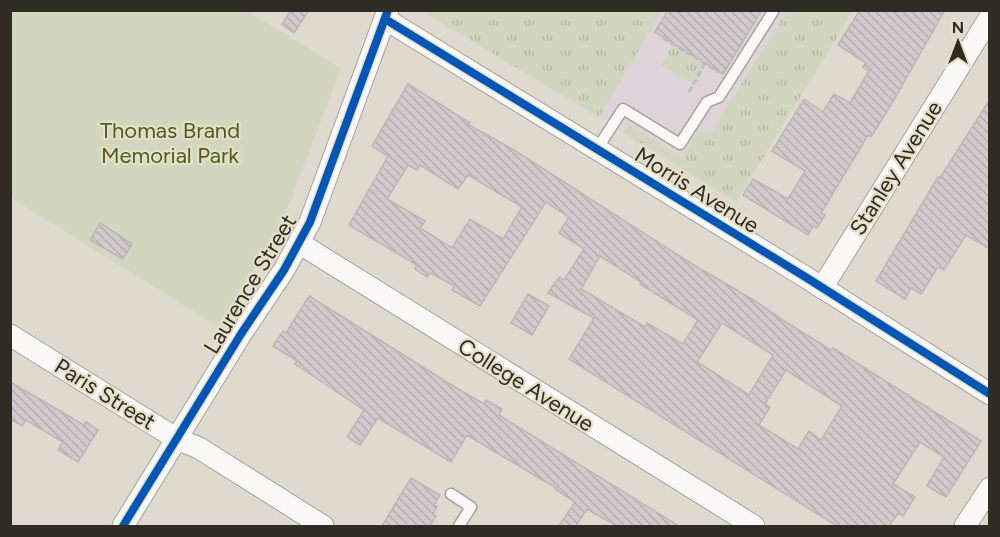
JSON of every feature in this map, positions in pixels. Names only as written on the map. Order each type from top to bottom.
[{"type":"street","name":"Morris Avenue","points":[[387,15],[990,394]]},
{"type":"street","name":"Laurence Street","points":[[123,526],[310,222],[387,15]]},
{"type":"street","name":"Stanley Avenue","points":[[822,288],[990,17]]},
{"type":"street","name":"College Avenue","points":[[299,243],[754,526]]},
{"type":"street","name":"Paris Street","points":[[10,335],[177,439],[199,448],[323,526]]},
{"type":"street","points":[[965,526],[990,488]]},
{"type":"lane","points":[[597,149],[623,109],[680,144],[706,102],[719,97],[774,10]]},
{"type":"lane","points":[[451,494],[471,507],[459,526]]},
{"type":"path","points":[[663,38],[730,79]]},
{"type":"path","points":[[689,92],[705,63]]},
{"type":"shaded area","points":[[422,11],[853,11],[736,202]]},
{"type":"green space","name":"Thomas Brand Memorial Park","points":[[10,11],[247,11],[341,68],[280,228],[217,326],[11,198]]},
{"type":"green space","points":[[422,11],[662,11],[599,117]]},
{"type":"green space","points":[[787,11],[853,11],[736,202],[623,132],[629,125],[682,157],[698,132],[712,131]]},
{"type":"green space","points":[[672,45],[702,64],[691,83],[661,65]]},
{"type":"building","points":[[291,10],[309,10],[294,33],[282,24]]},
{"type":"building","points":[[668,10],[762,10],[723,74],[655,32]]},
{"type":"building","points":[[860,10],[945,10],[888,110],[871,137],[868,135],[821,213],[825,215],[817,228],[813,226],[808,235],[743,195],[753,179],[788,199],[805,171],[772,151],[804,99],[823,112],[834,94],[850,103],[869,71],[863,67],[866,63],[838,45]]},
{"type":"building","points":[[408,84],[470,123],[469,125],[514,150],[689,262],[831,350],[833,348],[981,441],[946,497],[927,486],[944,457],[920,442],[893,484],[915,497],[903,516],[898,513],[889,526],[837,526],[569,359],[594,318],[548,293],[559,277],[564,280],[584,249],[559,233],[569,217],[546,202],[480,306],[452,290],[455,286],[430,273],[427,277],[415,269],[417,265],[349,225],[388,156],[372,146]],"holes":[[[408,165],[417,170],[420,165],[458,189],[468,175],[522,207],[503,239],[470,219],[452,248],[420,228],[425,221],[387,199]],[[600,256],[698,320],[683,344],[647,323],[645,327],[581,289]],[[722,323],[773,355],[749,395],[697,362]],[[786,370],[842,406],[821,440],[809,431],[798,449],[759,425],[770,407],[765,404]]]},
{"type":"building","points":[[990,99],[990,249],[966,235],[944,270],[938,267],[921,294],[911,288],[905,299],[876,281],[938,177],[940,178]]},
{"type":"building","points":[[100,223],[132,244],[123,259],[90,240]]},
{"type":"building","points":[[528,294],[549,306],[532,335],[511,323]]},
{"type":"building","points":[[309,296],[458,389],[484,404],[486,400],[502,409],[499,415],[679,526],[617,526],[587,509],[576,526],[559,526],[575,502],[556,488],[467,435],[451,462],[378,418],[360,445],[347,437],[364,410],[295,364],[297,361],[273,346],[283,331],[286,333]]},
{"type":"building","points":[[10,382],[84,425],[86,422],[98,430],[78,462],[58,450],[63,442],[26,420],[22,426],[10,419]]},
{"type":"building","points":[[411,478],[440,495],[434,505],[437,507],[433,514],[436,516],[430,526],[382,526]]},
{"type":"cycle path","points":[[123,526],[241,334],[284,270],[310,222],[388,10]]},
{"type":"cycle path","points":[[385,19],[807,278],[990,394]]}]
